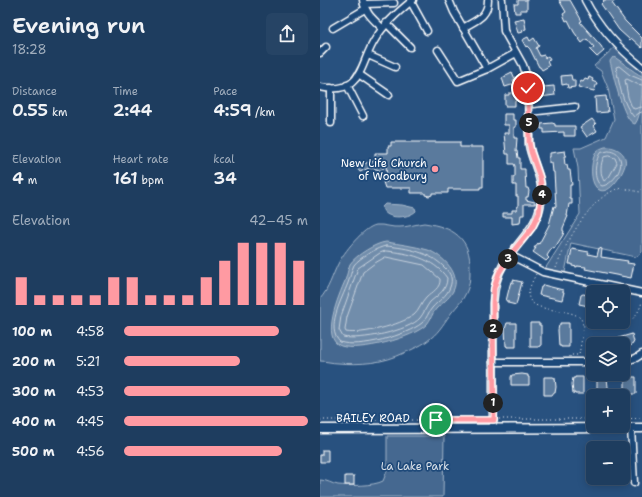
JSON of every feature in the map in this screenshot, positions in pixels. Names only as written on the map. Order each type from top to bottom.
[{"type":"main road","name":"BAILEY ROAD","points":[[320,429],[493,424],[642,428]]},
{"type":"street","points":[[449,0],[454,12],[487,69]]},
{"type":"street","points":[[463,28],[486,12],[488,8],[488,0]]},
{"type":"street","points":[[493,424],[494,288],[499,273],[510,255],[532,228],[539,213],[542,191],[540,178],[529,145],[528,80],[524,67],[503,30],[502,0]]},
{"type":"street","points":[[585,0],[605,33],[642,67]]},
{"type":"street","points":[[320,87],[336,88],[352,82],[360,74],[375,39],[384,25],[412,1],[427,31]]},
{"type":"street","points":[[334,28],[364,4],[394,3]]},
{"type":"street","points":[[364,4],[369,16],[384,25],[410,47]]},
{"type":"street","points":[[320,53],[326,47]]},
{"type":"street","points":[[438,50],[458,81],[487,69],[516,53]]},
{"type":"street","points":[[368,55],[395,67]]},
{"type":"street","points":[[360,74],[389,95]]},
{"type":"street","points":[[347,85],[363,116]]},
{"type":"street","points":[[331,88],[331,123]]},
{"type":"street","points":[[529,112],[575,107]]},
{"type":"street","points":[[510,255],[537,269],[554,274],[642,293]]},
{"type":"street","points":[[630,360],[642,354]]},
{"type":"street","points":[[493,362],[586,362]]},
{"type":"street","points":[[631,428],[634,483]]},
{"type":"path","points":[[554,274],[559,259],[567,245],[595,203],[607,194],[620,189],[642,192]]},
{"type":"path","points":[[537,269],[529,291],[529,298],[538,306],[575,315],[581,319],[584,325],[579,355],[570,356],[570,362]]},
{"type":"path","points":[[584,325],[622,324],[629,322],[639,310],[642,302]]},
{"type":"path","points":[[630,419],[642,418]]},
{"type":"path","points":[[320,420],[493,424],[586,419]]},
{"type":"green space","points":[[617,45],[642,67],[642,252],[636,257],[571,243],[564,277],[543,272],[580,214],[578,168],[574,148],[581,148],[606,137],[614,119],[608,88],[601,71],[594,66]]},
{"type":"green space","points":[[424,223],[452,231],[464,242],[470,258],[470,281],[462,301],[440,329],[425,343],[418,347],[380,361],[346,364],[320,361],[320,299],[326,291],[344,254],[360,235],[376,225],[403,227]]},
{"type":"green space","name":"La Lake Park","points":[[387,436],[444,436],[443,497],[320,497],[320,480],[348,486],[368,485],[383,481],[387,471]]},
{"type":"water","points":[[613,57],[642,76],[640,109],[635,124],[626,115],[619,96],[610,61]]},
{"type":"water","points":[[605,147],[614,148],[621,152],[624,155],[625,163],[616,182],[607,190],[602,191],[594,184],[592,167],[595,154],[597,151]]},
{"type":"water","points":[[385,204],[402,205],[415,208],[416,211],[408,216],[392,216],[384,211],[382,207]]},
{"type":"water","points":[[386,242],[428,250],[440,257],[450,266],[453,272],[455,285],[453,291],[435,311],[430,321],[411,334],[399,339],[373,345],[360,347],[341,346],[335,342],[332,335],[331,326],[350,264],[366,250]]},
{"type":"building","points":[[518,0],[527,0],[527,10],[520,10],[520,13],[515,13],[514,4],[518,4]]},
{"type":"building","points":[[559,0],[570,0],[582,21],[580,22],[601,46],[604,51],[597,57],[590,50],[594,47],[587,39],[582,43],[568,20],[566,21],[563,14],[566,12]]},
{"type":"building","points":[[603,0],[616,0],[612,3],[625,21],[642,38],[642,48],[619,30],[601,4],[604,1]]},
{"type":"building","points":[[524,18],[526,29],[522,30],[523,32],[518,33],[514,20]]},
{"type":"building","points":[[528,37],[530,41],[534,38],[539,46],[536,48],[540,56],[544,55],[545,58],[548,56],[550,60],[547,61],[549,66],[542,70],[530,49],[527,46],[526,47],[522,40]]},
{"type":"building","points":[[512,72],[515,79],[513,80],[515,84],[505,87],[502,78]]},
{"type":"building","points":[[571,75],[572,80],[575,80],[575,87],[568,88],[567,84],[562,85],[561,76]]},
{"type":"building","points":[[589,77],[593,79],[592,81],[597,83],[594,91],[578,87],[581,81],[583,82],[585,79],[588,80]]},
{"type":"building","points":[[554,86],[555,95],[541,97],[540,90],[543,90],[543,87]]},
{"type":"building","points":[[509,93],[516,93],[515,106],[505,106],[505,95],[509,95]]},
{"type":"building","points":[[606,96],[608,112],[596,113],[595,97]]},
{"type":"building","points":[[504,114],[513,114],[513,120],[516,120],[516,127],[514,127],[514,138],[517,138],[516,151],[518,158],[520,158],[520,169],[525,169],[526,188],[528,188],[529,191],[526,200],[535,202],[535,204],[524,204],[524,215],[521,215],[520,223],[512,224],[512,217],[503,217],[503,213],[512,213],[512,210],[517,210],[518,207],[516,185],[513,185],[515,166],[514,164],[509,164],[509,154],[506,154],[504,133],[509,133],[509,125],[504,125]]},
{"type":"building","points":[[592,119],[596,124],[594,126],[597,131],[587,137],[580,127]]},
{"type":"building","points":[[541,124],[555,124],[555,126],[575,126],[575,136],[564,136],[564,132],[544,133],[544,129],[541,129]]},
{"type":"building","name":"New Life Church of Woodbury","points":[[391,142],[460,142],[460,147],[483,147],[483,187],[480,187],[480,189],[448,189],[448,193],[432,193],[432,195],[429,196],[425,195],[425,193],[411,193],[411,188],[385,188],[383,182],[387,182],[386,165],[381,171],[369,168],[360,172],[357,168],[362,164],[375,161],[375,153],[388,153],[388,146],[391,146]]},
{"type":"building","points":[[565,151],[565,165],[567,165],[568,170],[570,170],[572,185],[570,185],[570,199],[572,199],[572,204],[569,204],[568,216],[563,228],[563,235],[554,249],[552,248],[548,254],[547,256],[549,258],[546,261],[533,252],[549,225],[554,206],[556,207],[554,172],[552,163],[549,163],[549,157],[550,153]]},
{"type":"building","points":[[599,248],[602,249],[601,257],[628,261],[627,263],[634,264],[631,278],[585,269],[586,267],[577,267],[569,264],[572,249],[589,252],[588,254],[597,256]]},
{"type":"building","points":[[513,280],[522,282],[516,305],[506,301],[511,282],[513,283]]},
{"type":"building","points":[[543,285],[563,290],[562,300],[539,295]]},
{"type":"building","points":[[581,295],[586,295],[586,306],[579,304]]},
{"type":"building","points":[[507,323],[516,323],[516,347],[506,346],[505,329]]},
{"type":"building","points":[[530,323],[539,323],[539,325],[541,325],[541,346],[539,347],[530,347]]},
{"type":"building","points":[[560,323],[569,323],[569,347],[559,346],[558,330]]},
{"type":"building","points":[[632,334],[633,344],[630,346],[630,337],[622,337]]},
{"type":"building","points":[[512,375],[528,375],[529,385],[511,385]]},
{"type":"building","points":[[544,377],[555,378],[556,387],[553,395],[544,395]]},
{"type":"building","points":[[583,377],[583,394],[573,393],[572,384],[573,378]]},
{"type":"building","points":[[630,377],[636,377],[636,394],[630,394],[630,389],[625,389],[625,381],[630,381]]},
{"type":"building","points":[[597,381],[607,381],[608,389],[597,389]]},
{"type":"building","points":[[322,450],[328,450],[328,462],[320,462]]},
{"type":"building","points":[[345,476],[354,476],[354,485],[345,485]]},
{"type":"place","name":"New Life Church of Woodbury","points":[[435,169]]},
{"type":"route","points":[[436,420],[494,420],[494,288],[499,273],[534,224],[539,211],[542,191],[538,170],[529,145],[528,88]]}]
